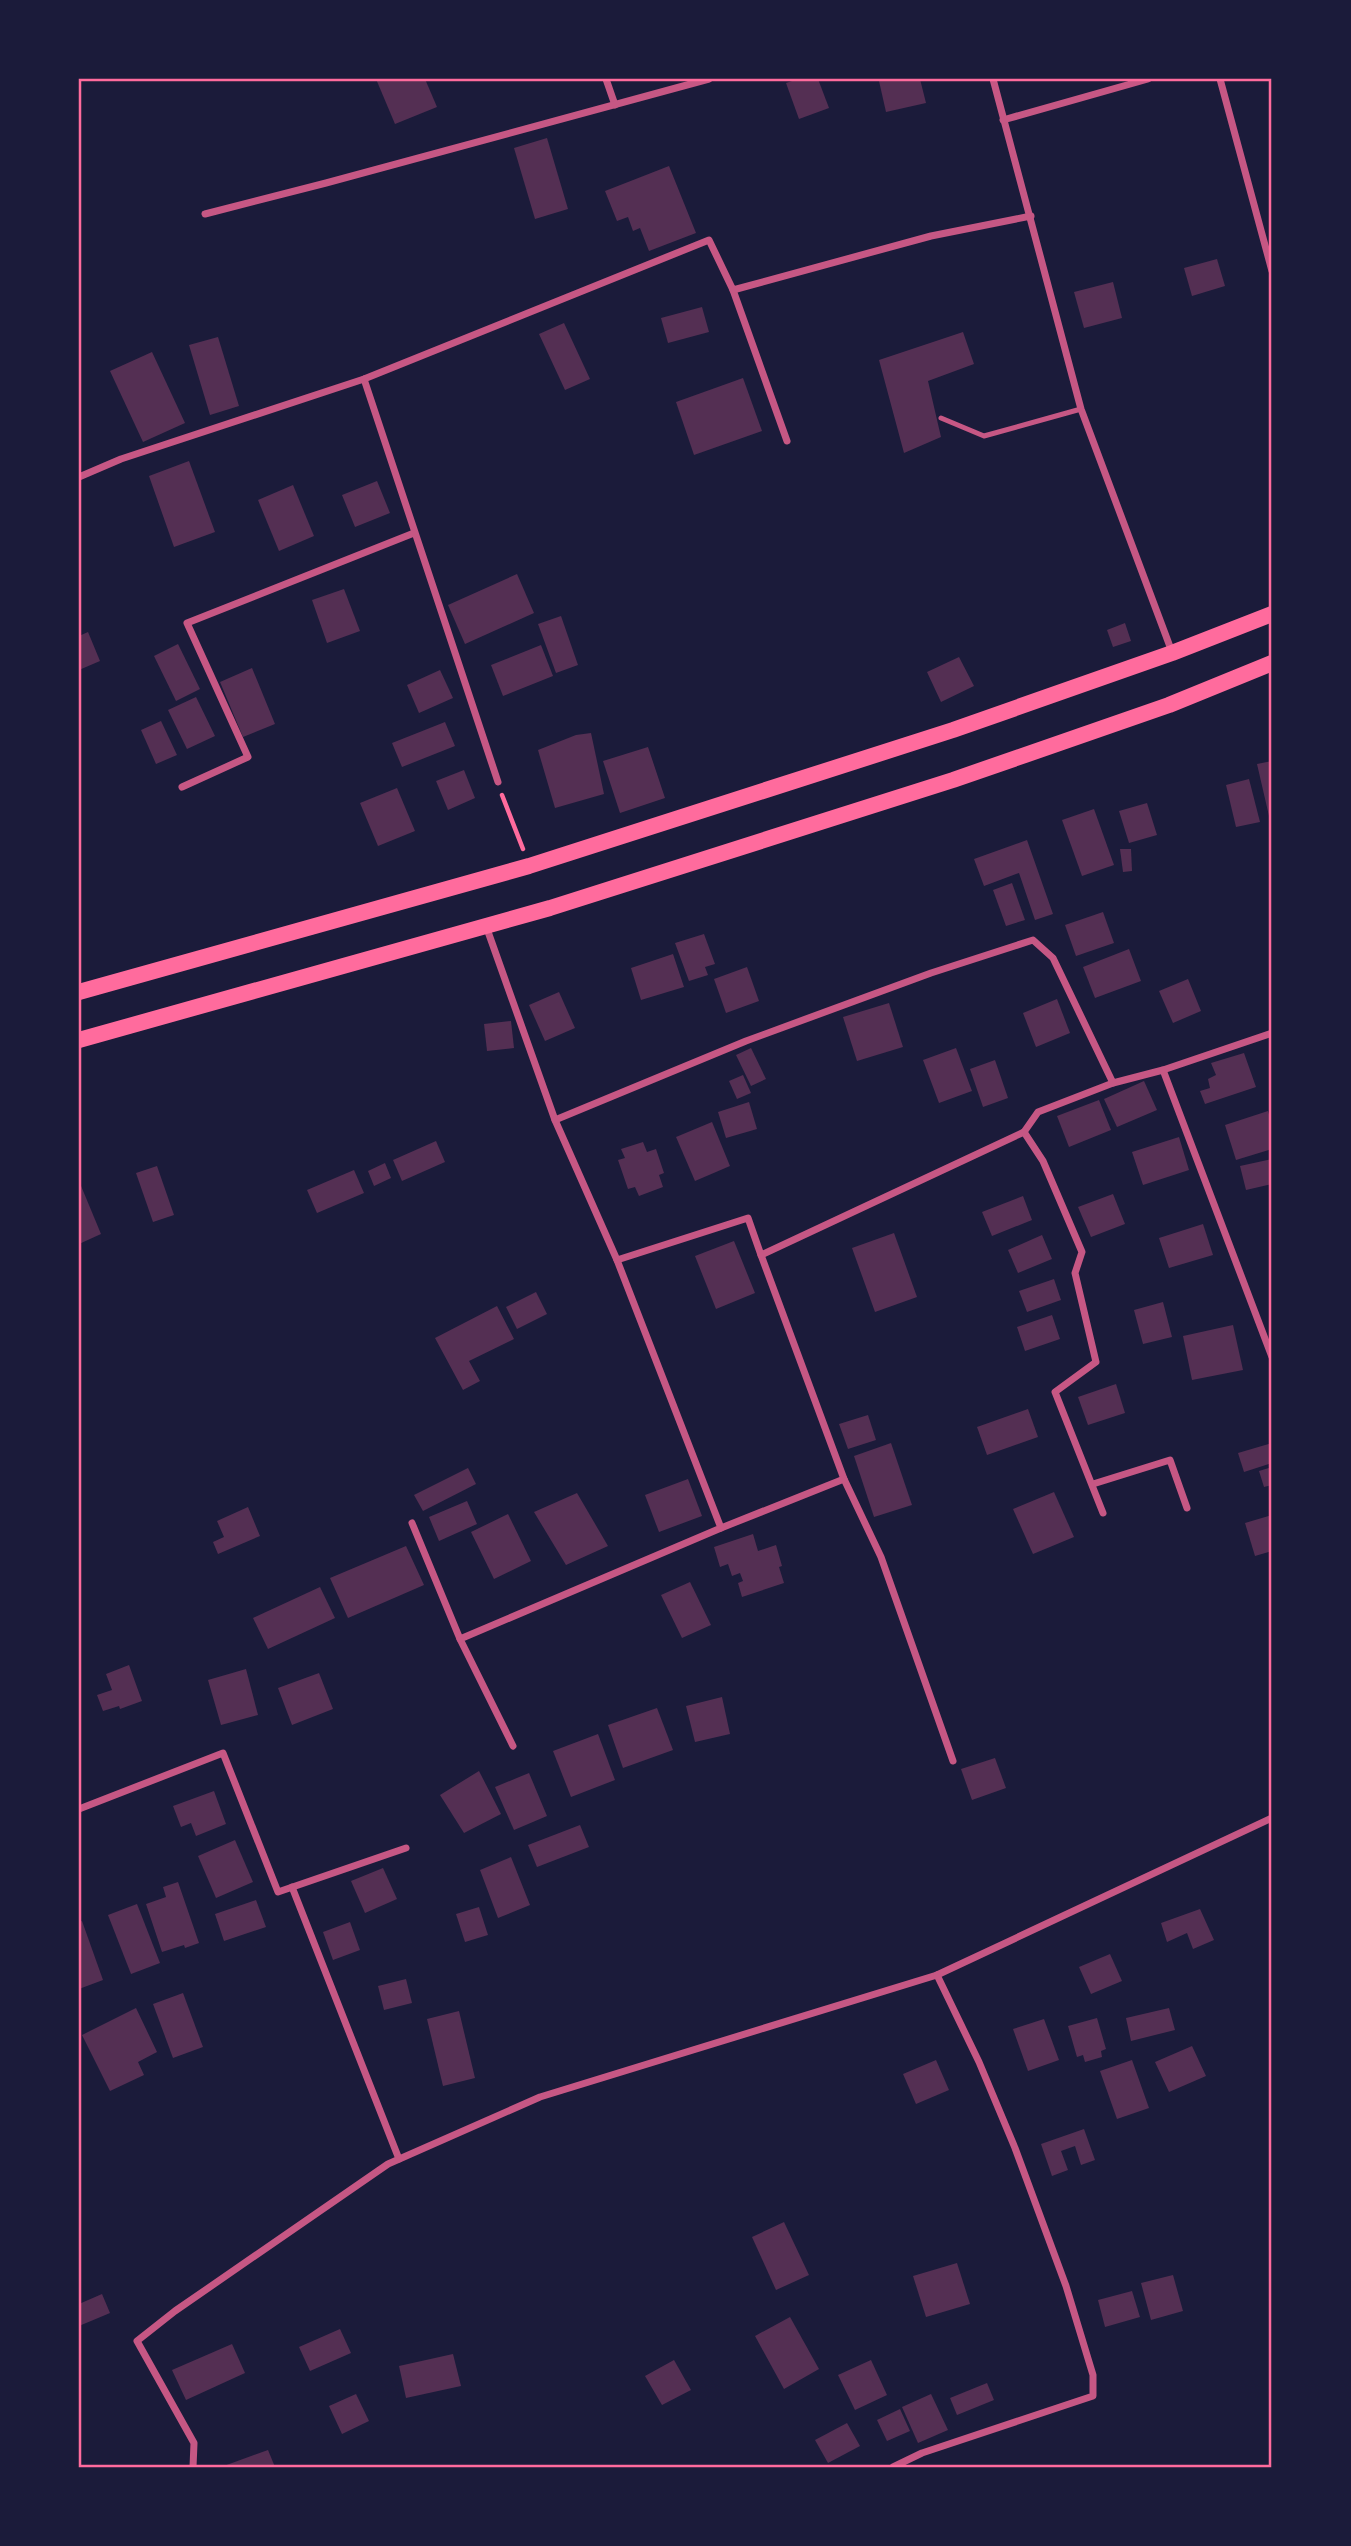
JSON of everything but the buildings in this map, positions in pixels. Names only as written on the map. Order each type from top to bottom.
[{"type":"highway","points":[[79,992],[529,866],[953,730],[1172,653],[1272,614]]},
{"type":"highway","points":[[79,1040],[550,908],[953,780],[1169,705],[1272,663]]},
{"type":"street","points":[[606,79],[615,105]]},
{"type":"street","points":[[205,214],[709,79]]},
{"type":"street","points":[[993,79],[1081,409],[1172,653]]},
{"type":"street","points":[[1003,120],[1148,79]]},
{"type":"street","points":[[1220,79],[1272,271]]},
{"type":"street","points":[[733,289],[932,236],[1031,216]]},
{"type":"street","points":[[79,477],[121,460],[364,379],[709,240],[733,289],[788,442]]},
{"type":"street","points":[[364,379],[498,782]]},
{"type":"street","points":[[183,787],[248,757],[187,623],[414,533]]},
{"type":"street","points":[[486,925],[555,1119],[617,1260],[721,1528]]},
{"type":"street","points":[[555,1119],[746,1041],[930,973],[1033,940],[1053,958],[1113,1083]]},
{"type":"street","points":[[761,1255],[1024,1132],[1038,1112],[1113,1083],[1163,1070],[1272,1033]]},
{"type":"street","points":[[1163,1070],[1272,1357]]},
{"type":"street","points":[[1024,1132],[1044,1161],[1082,1252],[1075,1273],[1096,1362],[1055,1392],[1103,1513]]},
{"type":"street","points":[[617,1260],[748,1218],[844,1479],[881,1556],[953,1761]]},
{"type":"street","points":[[1093,1484],[1170,1460],[1187,1508]]},
{"type":"street","points":[[460,1639],[844,1479]]},
{"type":"street","points":[[412,1522],[460,1639],[513,1746]]},
{"type":"street","points":[[79,1809],[223,1754],[278,1892],[406,1848]]},
{"type":"street","points":[[194,2467],[194,2443],[137,2342],[175,2311],[388,2164],[540,2097],[937,1975],[1272,1818]]},
{"type":"street","points":[[292,1887],[399,2159]]},
{"type":"street","points":[[893,2467],[922,2453],[1093,2396],[1093,2375],[1066,2286],[1015,2148],[979,2062],[937,1975]]},
{"type":"lane","points":[[941,418],[984,436],[1081,409]]},
{"type":"path","points":[[498,782],[529,866]]}]
